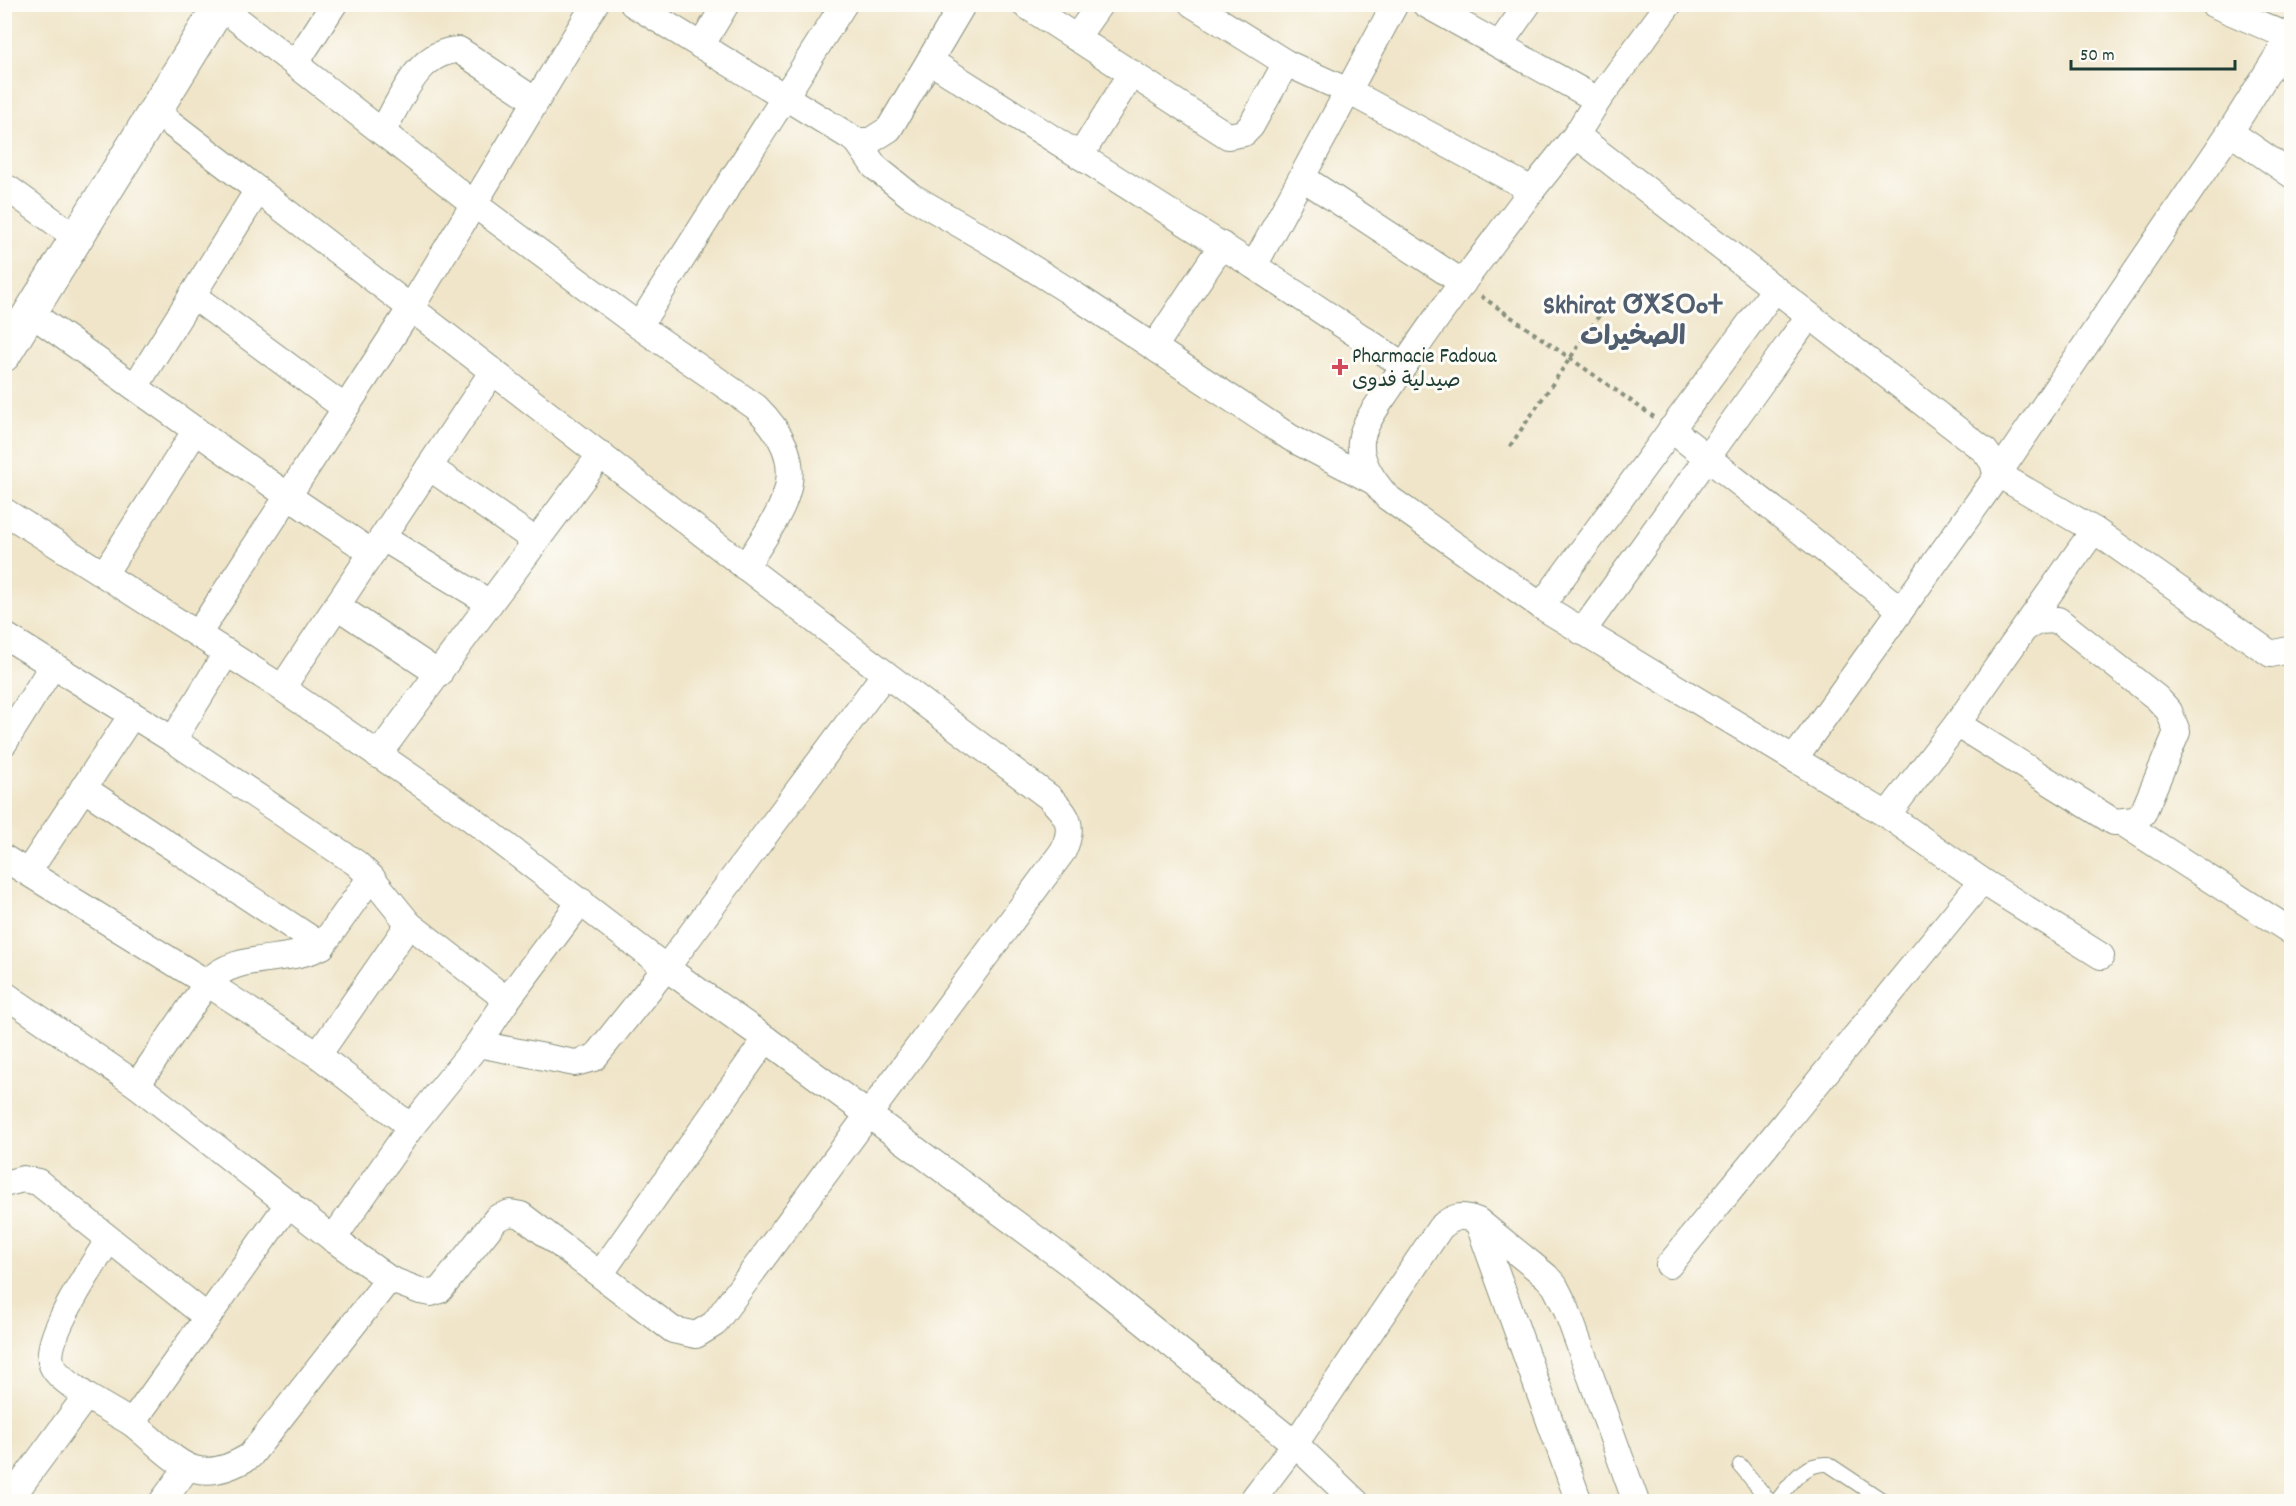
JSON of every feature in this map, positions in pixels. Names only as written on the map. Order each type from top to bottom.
[{"type":"street","points":[[295,64],[334,4]]},
{"type":"street","points":[[198,634],[412,306],[595,4]]},
{"type":"street","points":[[633,4],[857,141],[875,167],[911,196],[987,240],[1290,438],[1371,480],[1387,497],[1541,606],[1887,815],[1982,881],[2101,956]]},
{"type":"street","points":[[701,46],[726,4]]},
{"type":"street","points":[[639,326],[844,4]]},
{"type":"street","points":[[857,141],[870,141],[889,129],[963,4]]},
{"type":"street","points":[[1024,4],[1228,135],[1235,136],[1244,133],[1251,126],[1286,63]]},
{"type":"street","points":[[1076,38],[1100,4]]},
{"type":"street","points":[[1192,4],[1286,63],[1350,92],[1532,190]]},
{"type":"street","points":[[1254,266],[1350,92],[1395,4]]},
{"type":"street","points":[[1425,4],[1598,100]]},
{"type":"street","points":[[1499,45],[1528,4]]},
{"type":"street","points":[[1371,480],[1363,456],[1361,438],[1403,365],[1532,190],[1576,135],[1598,100],[1669,4]]},
{"type":"street","points":[[1794,759],[1992,483],[1996,473],[2230,132],[2290,36],[2212,4]]},
{"type":"street","points":[[4,355],[32,314],[220,5],[474,204],[639,326],[756,407],[772,424],[785,447],[791,467],[788,492],[777,518],[745,567]]},
{"type":"street","points":[[382,132],[422,66],[434,55],[445,51],[459,50],[536,101]]},
{"type":"street","points":[[930,61],[1222,245],[1403,365]]},
{"type":"street","points":[[1080,156],[1131,73]]},
{"type":"street","points":[[4,994],[137,1085],[333,1239],[389,1279],[420,1291],[431,1293],[440,1290],[497,1218],[510,1213],[521,1215],[601,1273],[673,1330],[696,1335],[706,1331],[714,1324],[1064,851],[1071,834],[1069,823],[1049,797],[884,675],[412,306],[156,112]]},
{"type":"street","points":[[2230,132],[2292,175]]},
{"type":"street","points":[[1576,135],[1985,451],[1993,462],[1996,473],[2094,530],[2271,654],[2292,649]]},
{"type":"street","points":[[1303,178],[1463,283]]},
{"type":"street","points":[[9,189],[78,239]]},
{"type":"street","points":[[135,387],[258,190]]},
{"type":"street","points":[[1154,347],[1222,245]]},
{"type":"street","points":[[1541,606],[1774,289]]},
{"type":"street","points":[[192,296],[345,408]]},
{"type":"street","points":[[32,314],[288,496],[490,603]]},
{"type":"street","points":[[1582,632],[1809,316]]},
{"type":"street","points":[[282,688],[493,371]]},
{"type":"street","points":[[1671,429],[1900,609]]},
{"type":"street","points":[[104,574],[196,430]]},
{"type":"street","points":[[378,754],[440,674],[600,454]]},
{"type":"street","points":[[429,467],[536,541]]},
{"type":"street","points":[[4,511],[282,688],[469,818],[666,968],[869,1114],[1088,1277],[1295,1444],[1356,1502]]},
{"type":"street","points":[[1887,815],[1957,724],[2094,530]]},
{"type":"street","points":[[337,606],[440,674]]},
{"type":"street","points":[[1957,724],[2114,822],[2123,823],[2134,820],[2143,813],[2177,732],[2176,723],[2169,711],[2157,698],[2058,620],[2038,621],[2027,627]]},
{"type":"street","points":[[4,635],[173,740],[356,862],[409,924],[507,1000]]},
{"type":"street","points":[[173,740],[227,652]]},
{"type":"street","points":[[4,743],[53,665]]},
{"type":"street","points":[[478,1044],[575,1063],[594,1058],[666,968],[884,675]]},
{"type":"street","points":[[28,873],[132,715]]},
{"type":"street","points":[[83,788],[322,946]]},
{"type":"street","points":[[2123,823],[2292,932]]},
{"type":"street","points":[[4,858],[207,983],[318,1055],[411,1127]]},
{"type":"street","points":[[137,1085],[216,972],[228,966],[291,958],[322,946],[371,877]]},
{"type":"street","points":[[1669,1265],[1982,881]]},
{"type":"street","points":[[333,1239],[411,1127],[478,1044],[507,1000],[580,901]]},
{"type":"street","points":[[318,1055],[409,924]]},
{"type":"street","points":[[601,1273],[766,1039]]},
{"type":"street","points":[[4,1184],[23,1179],[38,1182],[207,1317]]},
{"type":"street","points":[[132,1423],[290,1203]]},
{"type":"street","points":[[1251,1502],[1295,1444],[1440,1228],[1450,1218],[1464,1216],[1478,1221],[1546,1276],[1559,1294],[1636,1502]]},
{"type":"street","points":[[1478,1221],[1579,1502]]},
{"type":"street","points":[[108,1240],[56,1331],[50,1353],[58,1374],[86,1396],[132,1423],[188,1468],[200,1472],[216,1472],[250,1456],[389,1279]]},
{"type":"street","points":[[8,1502],[86,1396]]},
{"type":"street","points":[[162,1502],[188,1468]]},
{"type":"lane","points":[[1776,1502],[1800,1473],[1819,1463],[1828,1464],[1885,1502]]},
{"type":"lane","points":[[1740,1465],[1770,1502]]},
{"type":"path","points":[[1463,283],[1671,429]]},
{"type":"path","points":[[1510,446],[1603,310]]},
{"type":"place","name":"Pharmacie Fadoua صيدلية فدوى","points":[[1340,367]]},
{"type":"district","name":"Skhirat ⵚⵅⵉⵔⴰⵜ الصخيرات","points":[[1633,320]]}]
